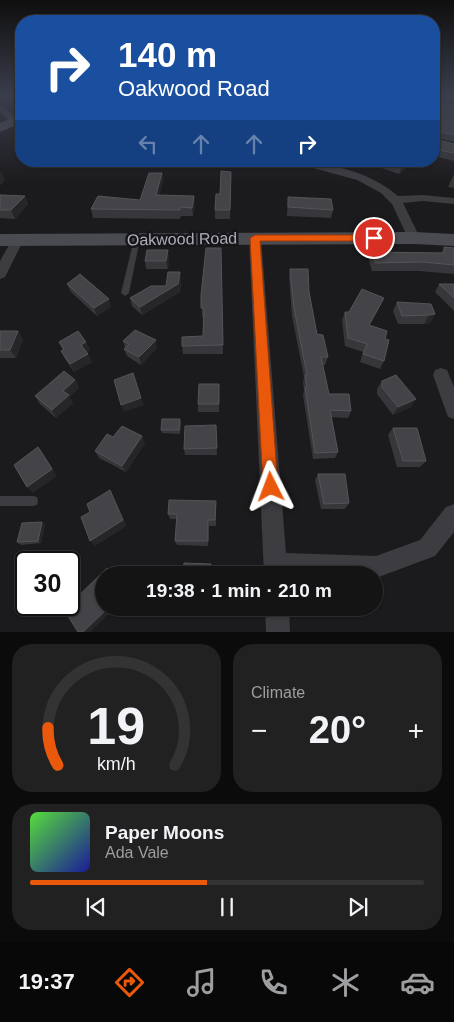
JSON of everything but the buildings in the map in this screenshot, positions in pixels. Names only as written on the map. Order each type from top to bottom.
[{"type":"street","points":[[320,167],[346,173],[372,184],[395,200],[414,238]]},
{"type":"street","points":[[395,200],[423,198],[454,201]]},
{"type":"street","points":[[255,238],[276,566]]},
{"type":"street","name":"Oakwood Road","points":[[8,240],[414,238],[454,240]]},
{"type":"street","points":[[0,274],[8,240]]},
{"type":"street","points":[[441,375],[454,411]]},
{"type":"street","points":[[379,566],[427,548],[454,516]]},
{"type":"street","points":[[278,616],[278,632]]},
{"type":"lane","points":[[125,293],[137,239]]},
{"type":"lane","points":[[0,501],[33,501]]},
{"type":"route","points":[[271,487],[255,238],[374,238]]}]
